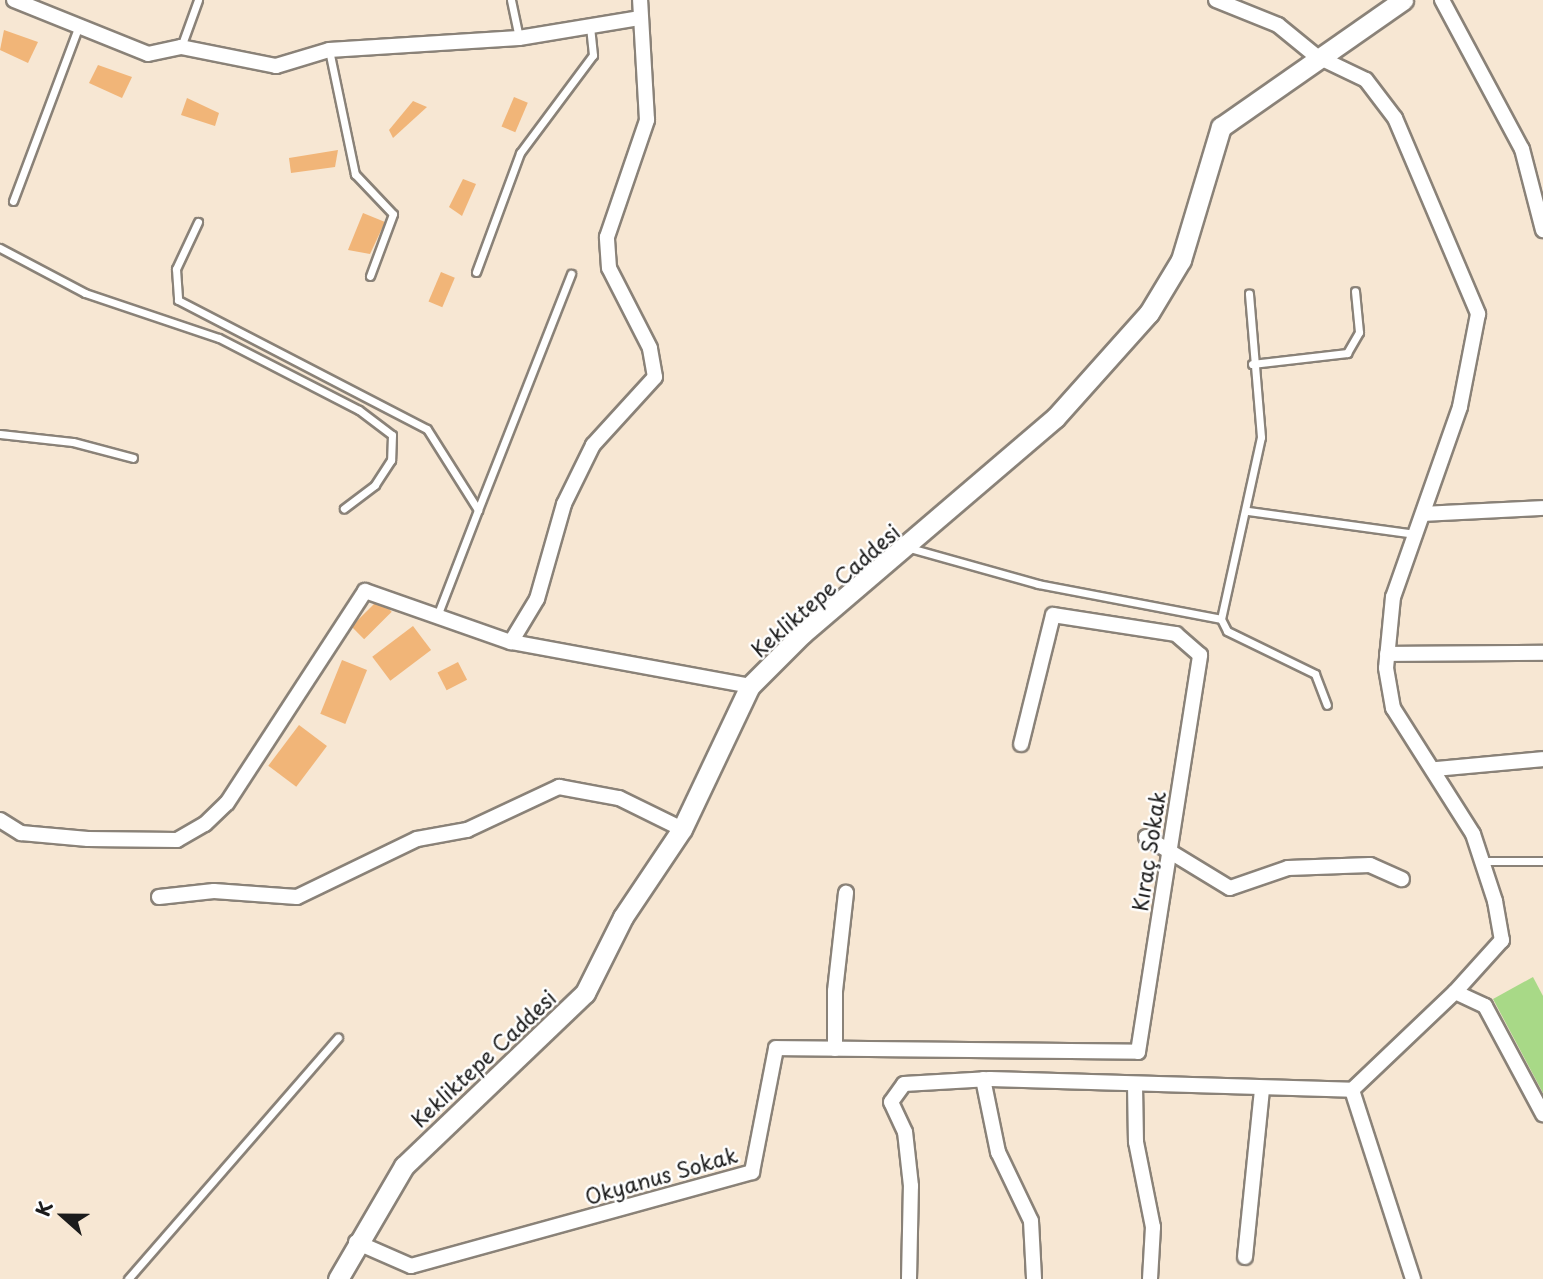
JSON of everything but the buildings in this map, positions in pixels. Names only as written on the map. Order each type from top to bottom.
[{"type":"street","points":[[14,0],[148,54],[181,47],[276,66],[329,50],[519,38],[640,18]]},
{"type":"street","points":[[511,642],[537,599],[564,504],[593,445],[655,377],[650,348],[609,268],[607,237],[647,120],[640,0]]},
{"type":"street","points":[[909,1279],[911,1186],[905,1132],[891,1102],[904,1084],[982,1079],[1352,1090],[1455,992],[1502,940],[1482,862],[1436,769],[1393,708],[1387,654],[1393,597],[1424,514],[1474,360],[1478,314],[1395,118],[1366,80],[1316,56],[1278,25],[1216,0]]},
{"type":"street","name":"Kekliktepe Caddesi","points":[[338,1279],[356,1242],[404,1166],[585,993],[623,917],[682,829],[750,686],[802,634],[909,548],[1055,418],[1149,313],[1181,260],[1221,127],[1316,56],[1403,0]]},
{"type":"street","points":[[1442,0],[1522,149],[1543,230]]},
{"type":"street","points":[[1424,514],[1543,508]]},
{"type":"street","points":[[0,820],[20,833],[177,840],[227,803],[365,591],[511,642],[750,686]]},
{"type":"street","name":"Kıraç Sokak","points":[[1021,744],[1053,615],[1176,634],[1200,655],[1138,1052]]},
{"type":"street","points":[[1387,654],[1543,653]]},
{"type":"street","points":[[1436,769],[1543,759]]},
{"type":"street","points":[[159,897],[214,891],[297,897],[417,839],[467,830],[559,787],[619,798],[682,829]]},
{"type":"street","points":[[1146,837],[1230,888],[1288,867],[1370,866],[1402,879]]},
{"type":"street","points":[[835,1049],[835,991],[846,893]]},
{"type":"street","points":[[1455,992],[1485,1006],[1543,1114]]},
{"type":"street","name":"Okyanus Sokak","points":[[356,1242],[411,1266],[752,1172],[776,1048],[1138,1052]]},
{"type":"street","points":[[982,1079],[998,1152],[1031,1221],[1034,1279]]},
{"type":"street","points":[[1136,1085],[1136,1142],[1153,1227],[1150,1279]]},
{"type":"street","points":[[1245,1257],[1262,1089]]},
{"type":"street","points":[[1352,1090],[1413,1279]]},
{"type":"lane","points":[[181,47],[198,0]]},
{"type":"lane","points":[[511,0],[519,38]]},
{"type":"lane","points":[[476,272],[520,153],[593,55],[590,26]]},
{"type":"lane","points":[[13,201],[78,28]]},
{"type":"lane","points":[[329,50],[355,174],[393,214],[370,276]]},
{"type":"lane","points":[[198,222],[176,269],[178,300],[428,429],[478,510]]},
{"type":"lane","points":[[0,248],[85,293],[219,338],[359,410],[392,435],[391,460],[375,485],[344,508]]},
{"type":"lane","points":[[437,617],[571,274]]},
{"type":"lane","points":[[1252,364],[1347,353],[1359,332],[1355,291]]},
{"type":"lane","points":[[1249,293],[1252,364],[1261,437],[1248,511],[1221,619],[1227,631],[1315,674],[1327,705]]},
{"type":"lane","points":[[0,434],[73,442],[133,458]]},
{"type":"lane","points":[[1248,511],[1417,534]]},
{"type":"lane","points":[[909,548],[1038,584],[1221,619]]},
{"type":"lane","points":[[1482,862],[1543,861]]},
{"type":"lane","points":[[128,1279],[338,1037]]},
{"type":"green space","points":[[1533,977],[1543,996],[1543,1093],[1493,999]]}]
